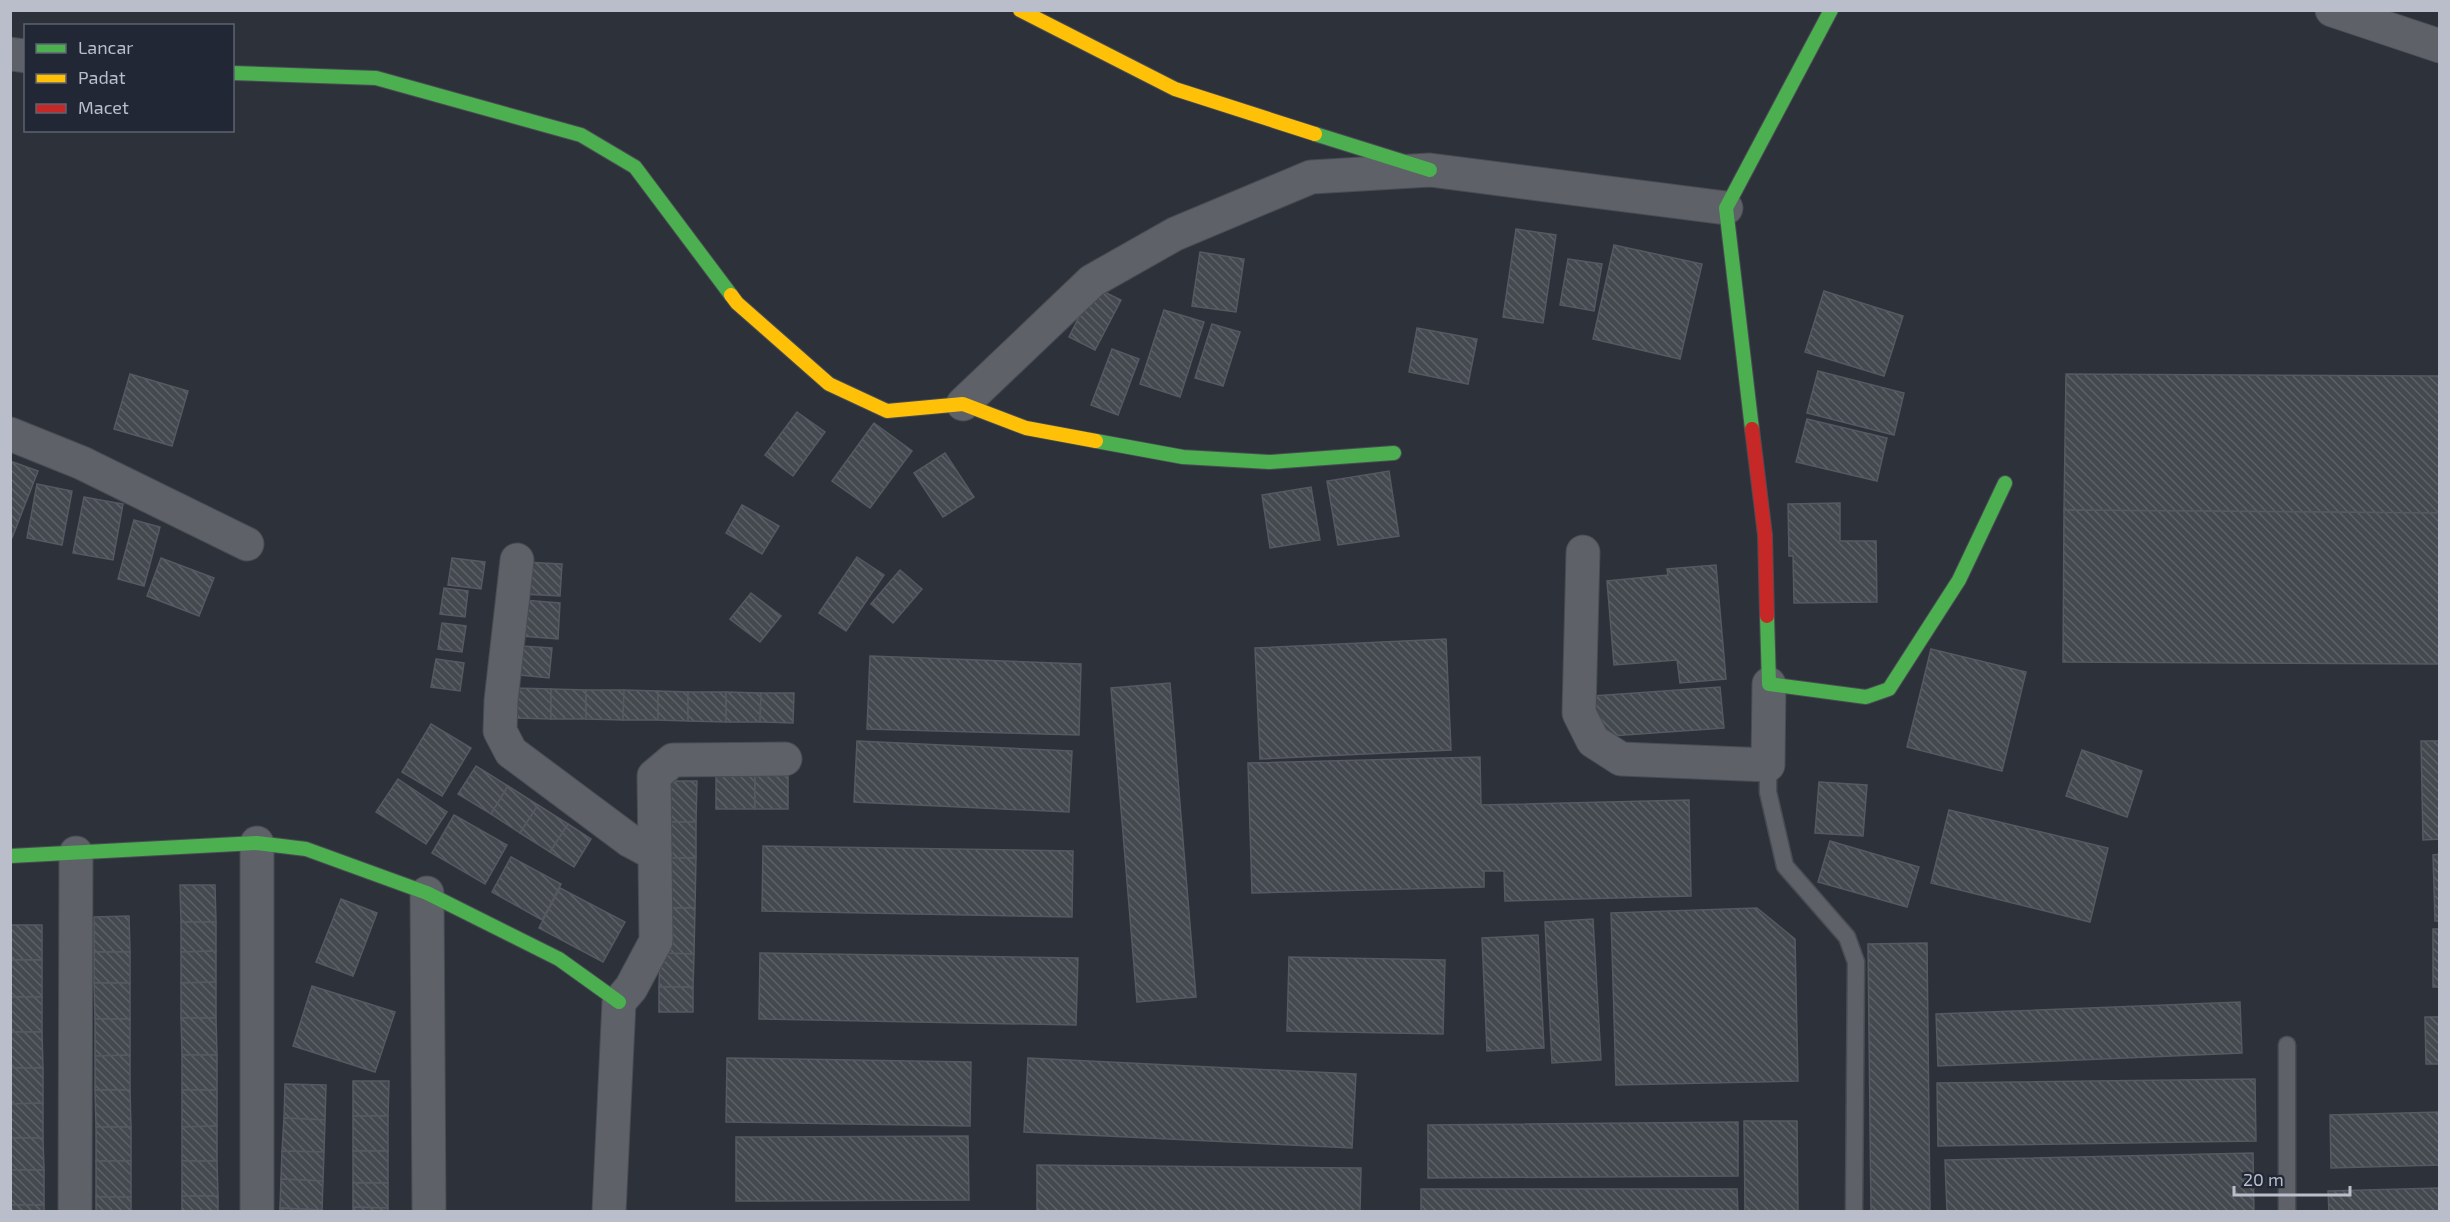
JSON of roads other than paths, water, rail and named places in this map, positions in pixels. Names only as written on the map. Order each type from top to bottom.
[{"type":"street","points":[[1020,10],[1175,89],[1430,170],[1726,208]]},
{"type":"street","points":[[1582,552],[1579,713],[1593,741],[1621,759],[1768,765],[1769,684],[1765,535],[1726,208],[1831,10]]},
{"type":"street","points":[[2332,10],[2439,46]]},
{"type":"street","points":[[234,73],[376,78],[581,135],[635,167],[737,303],[830,384],[887,411],[963,404],[1026,428],[1183,458],[1269,462],[1394,453]]},
{"type":"street","points":[[963,404],[1092,281],[1175,234],[1311,177],[1430,170]]},
{"type":"street","points":[[10,434],[82,463],[248,544]]},
{"type":"street","points":[[1769,684],[1866,697],[1889,689],[1959,580],[2005,483]]},
{"type":"street","points":[[517,560],[501,701],[500,731],[511,752],[629,840],[655,854]]},
{"type":"street","points":[[609,1212],[619,1002],[631,988],[656,941],[654,776],[673,760],[785,759]]},
{"type":"street","points":[[10,856],[257,843],[306,849],[427,893],[559,959],[619,1002]]},
{"type":"street","points":[[257,843],[257,1212]]},
{"type":"street","points":[[75,1212],[76,853]]},
{"type":"street","points":[[427,893],[429,1212]]},
{"type":"lane","points":[[1768,765],[1768,792],[1785,866],[1847,937],[1856,962],[1854,1212]]},
{"type":"lane","points":[[2287,1045],[2287,1212]]}]
